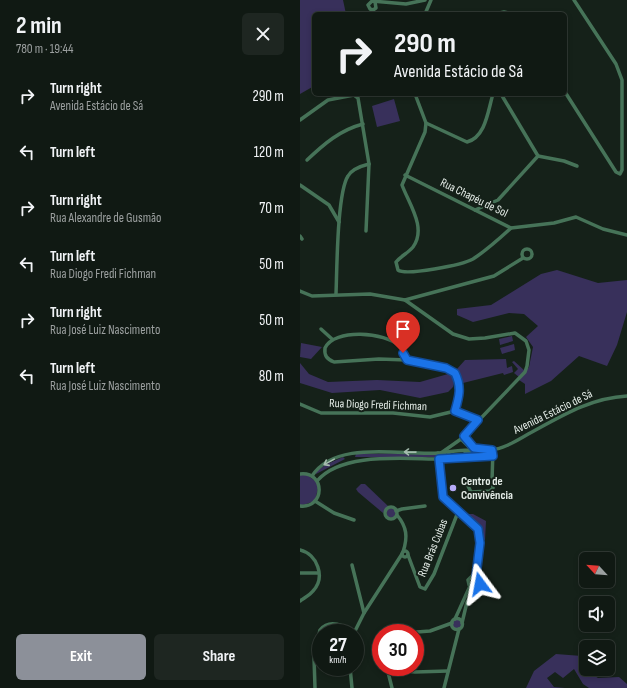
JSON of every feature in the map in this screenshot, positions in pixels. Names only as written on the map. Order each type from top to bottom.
[{"type":"street","points":[[375,2],[377,6],[374,12],[368,5],[371,2],[375,2],[406,4],[425,0]]},
{"type":"street","points":[[427,12],[431,0]]},
{"type":"street","points":[[567,95],[616,172],[620,174],[622,170],[622,80],[616,64],[574,0]]},
{"type":"street","points":[[300,120],[328,100],[349,96]]},
{"type":"street","points":[[355,96],[358,98],[369,164],[366,231]]},
{"type":"street","points":[[416,96],[426,124],[425,132],[405,175],[402,185],[417,221],[418,236],[413,247],[396,262],[398,270],[402,273],[460,264],[471,260],[488,249],[511,228]]},
{"type":"street","points":[[426,124],[467,142],[472,141],[480,134],[492,96]]},
{"type":"street","points":[[502,96],[538,156],[564,161],[577,166]]},
{"type":"street","points":[[307,160],[338,134],[349,128],[363,124]]},
{"type":"street","points":[[475,210],[498,200],[538,156]]},
{"type":"street","points":[[336,294],[339,223],[345,183],[351,172],[369,164]]},
{"type":"street","points":[[612,165],[622,164]]},
{"type":"street","name":"Rua Chapéu de Sol","points":[[405,175],[511,228],[554,223],[576,217],[603,229],[627,235]]},
{"type":"street","points":[[300,185],[329,206],[339,223]]},
{"type":"street","points":[[300,291],[312,296],[370,294],[405,300],[464,286],[494,276],[523,258]]},
{"type":"street","points":[[405,300],[444,328],[463,338],[477,340],[515,333],[526,341],[529,354],[524,372],[462,438],[440,453],[439,459],[443,497],[478,529],[480,543],[476,576],[481,582],[480,585],[475,588],[468,602],[444,688]]},
{"type":"street","points":[[321,329],[332,339]]},
{"type":"street","points":[[407,360],[399,346],[380,337],[368,335],[347,335],[332,339],[327,344],[324,352],[329,360],[334,362],[379,359],[407,360],[446,368],[455,373],[460,385],[460,396],[455,411],[478,420]]},
{"type":"street","name":"Avenida Estácio de Sá","points":[[449,452],[481,452],[507,445],[582,406],[606,398],[627,396]]},
{"type":"street","name":"Rua Diogo Fredi Fichman","points":[[300,404],[321,413],[329,414],[393,413],[430,417],[455,411]]},
{"type":"street","points":[[462,438],[472,448]]},
{"type":"street","name":"Avenida Estácio de Sá","points":[[312,476],[315,471],[329,462],[349,454],[382,452],[440,453],[472,448],[490,450]]},
{"type":"street","points":[[490,450],[493,456],[493,490],[470,491],[468,486],[471,482],[492,481]]},
{"type":"street","points":[[448,459],[449,452]]},
{"type":"street","points":[[349,454],[351,462]]},
{"type":"street","points":[[318,481],[322,476],[335,468],[351,462],[448,459],[462,456],[493,456]]},
{"type":"street","points":[[300,474],[312,476],[318,481],[320,492],[315,501],[309,506],[300,506]]},
{"type":"street","points":[[315,501],[334,512],[354,520]]},
{"type":"street","points":[[358,624],[403,553],[407,540],[397,513],[390,508],[385,512],[387,518],[393,519],[397,513],[402,509],[425,506]]},
{"type":"street","name":"Rua Brás Cubas","points":[[403,553],[404,557],[408,555],[418,583],[423,589],[427,588],[458,512]]},
{"type":"street","points":[[300,550],[308,552],[315,559],[318,573],[317,586],[313,592],[300,601]]},
{"type":"street","points":[[352,565],[364,613]]},
{"type":"street","points":[[300,573],[318,573]]},
{"type":"street","points":[[424,631],[430,631],[452,623],[470,586],[469,578],[476,576]]},
{"type":"street","points":[[470,586],[475,588]]},
{"type":"street","points":[[455,619],[458,619],[462,623]]},
{"type":"street","points":[[452,623],[453,628],[460,629]]},
{"type":"street","points":[[424,672],[448,671]]},
{"type":"street","points":[[315,676],[315,688]]},
{"type":"street","points":[[351,676],[352,688]]},
{"type":"street","points":[[389,676],[392,688]]},
{"type":"shaded area","points":[[300,0],[343,0],[346,12],[312,12],[312,87],[300,94]]},
{"type":"shaded area","points":[[394,99],[400,121],[377,127],[372,106]]},
{"type":"shaded area","points":[[557,270],[598,283],[627,280],[627,312],[617,345],[607,366],[579,356],[551,381],[525,394],[525,384],[519,380],[529,367],[533,347],[526,337],[538,326],[524,314],[509,313],[473,322],[457,315],[457,309],[491,305],[541,274]]},
{"type":"shaded area","points":[[512,336],[513,341],[500,345],[499,339]]},
{"type":"shaded area","points":[[301,343],[322,347],[311,359],[300,357]]},
{"type":"shaded area","points":[[514,344],[515,350],[502,354],[500,348]]},
{"type":"shaded area","points":[[506,359],[507,368],[512,366],[513,372],[504,375],[503,373],[463,383],[457,369],[465,360]]},
{"type":"shaded area","points":[[514,361],[525,371],[519,377],[514,373],[518,369],[512,362]]},
{"type":"shaded area","points":[[300,363],[309,374],[328,382],[377,380],[420,382],[448,374],[451,375],[454,383],[453,387],[448,392],[420,398],[380,390],[332,393],[300,383]]},
{"type":"shaded area","points":[[437,453],[437,456],[435,457],[355,457],[356,454]]},
{"type":"shaded area","points":[[343,457],[345,459],[316,474],[316,471],[327,464]]},
{"type":"shaded area","points":[[300,474],[306,474],[319,484],[315,501],[300,506]]},
{"type":"shaded area","points":[[361,484],[365,484],[388,506],[383,513],[358,492],[356,489]]},
{"type":"shaded area","points":[[391,508],[396,513],[391,518],[386,513]]},
{"type":"shaded area","points":[[467,514],[473,514],[486,521],[485,540],[482,539],[478,525]]},
{"type":"shaded area","points":[[455,619],[459,619],[461,620],[461,628],[455,629],[452,626],[452,622]]},
{"type":"shaded area","points":[[556,654],[579,656],[579,676],[595,676],[598,678],[619,677],[627,684],[627,688],[589,688],[583,684],[574,669],[563,678],[555,672],[547,678],[554,687],[565,688],[526,688],[534,671]]},
{"type":"place","name":"Centro de Convivência","points":[[453,488]]},
{"type":"route","points":[[403,353],[407,360],[446,368],[455,373],[460,385],[460,396],[455,411],[478,420],[464,436],[474,448],[492,450],[493,456],[439,459],[443,497],[478,529],[480,543],[476,576],[478,576],[481,582],[480,584]]}]
